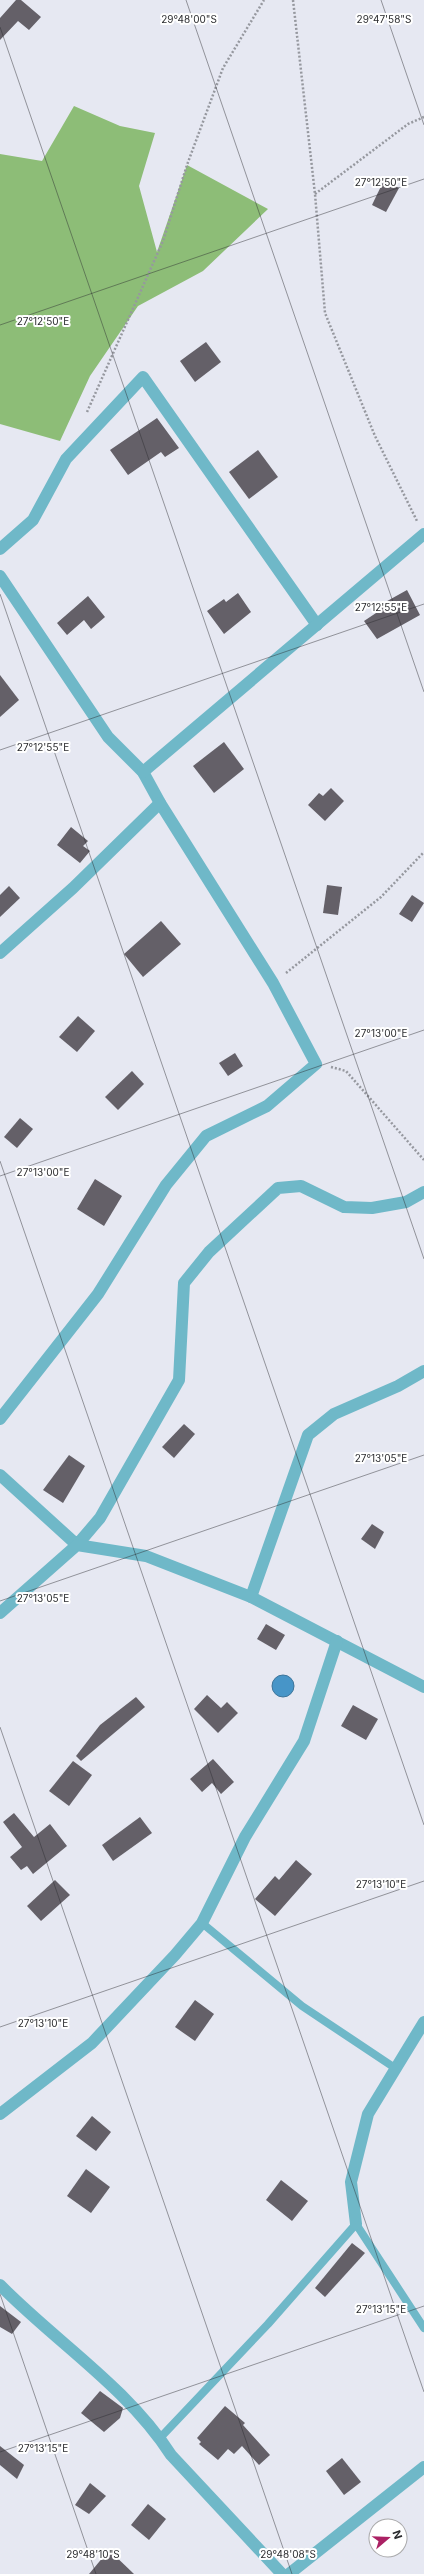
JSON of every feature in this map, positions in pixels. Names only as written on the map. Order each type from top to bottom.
[{"type":"street","points":[[0,549],[33,520],[66,459],[143,377],[317,625]]},
{"type":"street","points":[[143,772],[424,534]]},
{"type":"street","points":[[0,576],[108,737],[143,772],[160,803],[273,983],[316,1064],[266,1106],[206,1136],[166,1185],[98,1294],[0,1419]]},
{"type":"street","points":[[0,953],[73,888],[160,803]]},
{"type":"street","points":[[0,1613],[77,1545],[100,1518],[178,1380],[184,1283],[209,1252],[278,1188],[301,1186],[344,1207],[372,1208],[406,1202],[424,1192]]},
{"type":"street","points":[[251,1597],[308,1435],[334,1414],[398,1386],[424,1370]]},
{"type":"street","points":[[0,1475],[77,1545],[146,1556],[251,1597],[424,1687]]},
{"type":"street","points":[[0,2114],[92,2043],[175,1955],[202,1923],[245,1837],[304,1741],[337,1641]]},
{"type":"street","points":[[356,2224],[351,2182],[368,2114],[424,2022]]},
{"type":"street","points":[[0,2285],[32,2317],[124,2396],[160,2438],[171,2455],[282,2574]]},
{"type":"street","points":[[289,2574],[424,2467]]},
{"type":"lane","points":[[202,1923],[302,2006],[395,2068]]},
{"type":"lane","points":[[160,2438],[268,2324],[356,2224],[424,2328]]},
{"type":"path","points":[[85,416],[163,241],[187,165],[223,68],[264,0]]},
{"type":"path","points":[[293,0],[315,194],[325,314],[375,436],[424,534]]},
{"type":"path","points":[[315,194],[408,124],[424,117]]},
{"type":"path","points":[[273,983],[381,897],[424,852]]},
{"type":"path","points":[[316,1064],[346,1071],[424,1160]]},
{"type":"green space","points":[[74,106],[120,126],[155,133],[139,186],[157,252],[187,165],[268,209],[203,271],[138,306],[90,376],[60,441],[0,424],[0,154],[42,161]]},
{"type":"water","points":[[283,1675],[291,1678],[294,1686],[291,1694],[283,1697],[275,1694],[272,1686],[275,1678]]},
{"type":"building","points":[[16,0],[21,0],[41,17],[29,30],[18,21],[0,40],[0,18]]},
{"type":"building","points":[[384,180],[399,188],[386,212],[372,205]]},
{"type":"building","points":[[206,342],[221,362],[195,382],[180,361]]},
{"type":"building","points":[[157,418],[179,448],[165,457],[161,452],[128,475],[110,450]]},
{"type":"building","points":[[258,450],[278,477],[249,499],[229,472]]},
{"type":"building","points":[[407,590],[420,615],[377,639],[364,621],[382,609],[380,605]]},
{"type":"building","points":[[238,593],[251,612],[224,634],[207,611],[224,599],[226,602]]},
{"type":"building","points":[[88,596],[105,617],[91,629],[84,620],[67,635],[57,623]]},
{"type":"building","points":[[0,675],[19,700],[0,717]]},
{"type":"building","points":[[224,742],[244,769],[214,793],[193,766]]},
{"type":"building","points":[[331,788],[344,801],[325,821],[308,805],[319,793],[323,796]]},
{"type":"building","points":[[71,827],[88,841],[83,846],[90,851],[80,863],[57,845]]},
{"type":"building","points":[[327,885],[342,887],[338,915],[323,913]]},
{"type":"building","points":[[9,886],[20,898],[0,917],[0,895]]},
{"type":"building","points":[[412,895],[424,903],[412,922],[399,914]]},
{"type":"building","points":[[161,921],[181,944],[143,977],[124,954]]},
{"type":"building","points":[[78,1016],[95,1031],[77,1052],[59,1037]]},
{"type":"building","points":[[235,1053],[243,1066],[228,1076],[219,1063]]},
{"type":"building","points":[[132,1071],[144,1084],[118,1110],[105,1097]]},
{"type":"building","points":[[20,1118],[33,1129],[17,1148],[4,1137]]},
{"type":"building","points":[[95,1179],[122,1196],[104,1226],[77,1209]]},
{"type":"building","points":[[184,1424],[195,1434],[174,1458],[162,1447]]},
{"type":"building","points":[[69,1455],[85,1466],[63,1503],[43,1490]]},
{"type":"building","points":[[372,1524],[384,1532],[375,1549],[361,1539]]},
{"type":"building","points":[[266,1624],[285,1635],[276,1650],[257,1639]]},
{"type":"building","points":[[207,1695],[221,1708],[227,1702],[238,1713],[218,1733],[194,1709]]},
{"type":"building","points":[[136,1697],[145,1707],[81,1761],[76,1756],[100,1725]]},
{"type":"building","points":[[353,1705],[378,1719],[366,1740],[341,1726]]},
{"type":"building","points":[[213,1759],[234,1782],[221,1794],[212,1783],[202,1792],[190,1779]]},
{"type":"building","points":[[73,1761],[92,1775],[69,1806],[49,1791]]},
{"type":"building","points":[[14,1813],[34,1837],[50,1824],[67,1846],[33,1874],[27,1866],[21,1870],[10,1857],[22,1847],[3,1822]]},
{"type":"building","points":[[140,1817],[152,1833],[113,1861],[102,1845]]},
{"type":"building","points":[[296,1860],[312,1874],[275,1916],[255,1899],[275,1876],[279,1880]]},
{"type":"building","points":[[55,1880],[70,1895],[41,1921],[27,1906]]},
{"type":"building","points":[[195,2000],[214,2014],[195,2041],[175,2027]]},
{"type":"building","points":[[92,2116],[111,2132],[96,2151],[76,2136]]},
{"type":"building","points":[[86,2169],[110,2187],[91,2213],[67,2196]]},
{"type":"building","points":[[281,2180],[308,2201],[292,2221],[266,2200]]},
{"type":"building","points":[[352,2243],[365,2253],[325,2297],[315,2288]]},
{"type":"building","points":[[0,2306],[21,2322],[12,2334],[0,2327]]},
{"type":"building","points":[[100,2391],[123,2408],[120,2418],[104,2432],[81,2413]]},
{"type":"building","points":[[225,2406],[245,2423],[243,2425],[270,2455],[259,2465],[242,2446],[234,2454],[228,2449],[218,2460],[199,2444],[201,2442],[197,2438]]},
{"type":"building","points":[[0,2446],[24,2465],[17,2479],[0,2465]]},
{"type":"building","points":[[342,2458],[361,2482],[344,2495],[326,2471]]},
{"type":"building","points":[[90,2483],[106,2496],[89,2514],[75,2505]]},
{"type":"building","points":[[148,2504],[166,2519],[149,2540],[131,2525]]},
{"type":"building","points":[[109,2550],[134,2574],[89,2574]]}]
